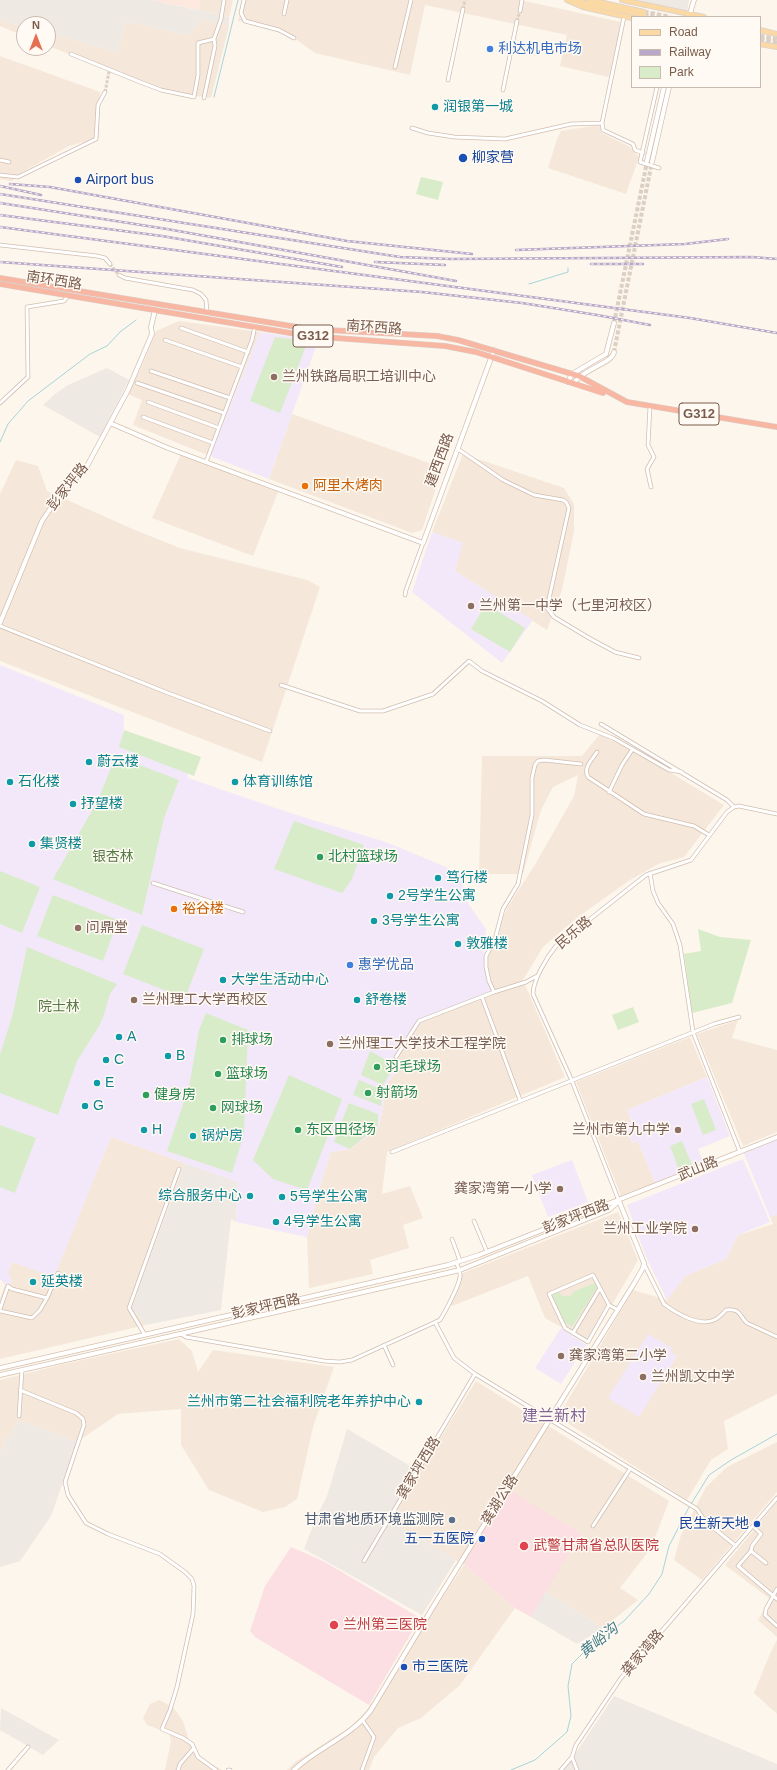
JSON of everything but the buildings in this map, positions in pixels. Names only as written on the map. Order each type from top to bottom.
[{"type":"highway","name":"南环西路","points":[[0,278],[309,329],[437,336],[494,350]]},
{"type":"highway","name":"南环西路","points":[[0,284],[308,336],[445,346],[476,352],[574,383],[621,400]]},
{"type":"highway","name":"G312","points":[[494,350],[578,376],[621,400],[777,427]]},
{"type":"main road","points":[[567,0],[583,6],[631,18]]},
{"type":"main road","points":[[571,0],[644,13],[590,0]]},
{"type":"main road","points":[[622,0],[689,15],[694,0]]},
{"type":"main road","points":[[761,30],[777,34]]},
{"type":"main road","points":[[761,44],[777,47]]},
{"type":"main road","points":[[647,161],[664,88]]},
{"type":"main road","points":[[652,162],[669,88]]},
{"type":"main road","name":"彭家坪路","points":[[0,624],[42,521],[66,487],[83,472],[128,390],[152,334],[151,327],[154,310]]},
{"type":"main road","points":[[568,382],[572,374],[606,354],[614,323]]},
{"type":"main road","name":"建西西路","points":[[423,543],[494,350]]},
{"type":"main road","points":[[574,383],[578,376],[611,358],[614,352]]},
{"type":"main road","points":[[110,422],[168,448],[423,543]]},
{"type":"main road","name":"武山路","points":[[619,1201],[777,1137]]},
{"type":"main road","points":[[619,1201],[644,1263]]},
{"type":"main road","name":"彭家坪西路","points":[[0,1368],[458,1262],[487,1252],[607,1204],[619,1201]]},
{"type":"main road","name":"彭家坪西路","points":[[0,1376],[460,1270],[609,1210],[619,1201]]},
{"type":"main road","name":"龚湖公路","points":[[294,1770],[302,1762],[352,1730],[363,1721],[618,1310],[643,1268],[644,1263]]},
{"type":"street","points":[[204,98],[215,46],[214,39],[224,0]]},
{"type":"street","points":[[244,0],[241,13],[245,21],[279,30],[294,38]]},
{"type":"street","points":[[284,14],[287,0]]},
{"type":"street","points":[[395,67],[411,0]]},
{"type":"street","points":[[520,11],[522,0]]},
{"type":"street","points":[[448,80],[463,9]]},
{"type":"street","points":[[624,17],[602,123],[603,130],[633,144],[634,150],[644,153]]},
{"type":"street","points":[[503,90],[518,21]]},
{"type":"street","points":[[71,54],[110,71],[161,90],[194,97],[198,75],[198,42],[214,39]]},
{"type":"street","points":[[657,88],[644,153],[640,162],[660,168]]},
{"type":"street","points":[[0,175],[18,177],[96,139],[98,105],[105,92]]},
{"type":"street","points":[[412,128],[428,133],[454,137],[505,139],[571,124],[602,123]]},
{"type":"street","points":[[0,160],[9,162]]},
{"type":"street","points":[[0,245],[97,256],[105,258],[110,264]]},
{"type":"street","points":[[120,275],[125,278],[196,291],[206,300],[207,312]]},
{"type":"street","points":[[0,403],[28,377],[27,308],[64,301],[68,296]]},
{"type":"street","points":[[206,462],[248,352],[256,321]]},
{"type":"street","points":[[182,328],[248,352]]},
{"type":"street","points":[[165,340],[242,367]]},
{"type":"street","points":[[151,371],[230,398]]},
{"type":"street","points":[[137,383],[224,413]]},
{"type":"street","points":[[148,402],[219,428]]},
{"type":"street","points":[[650,406],[648,445],[654,457],[647,469],[651,487]]},
{"type":"street","points":[[142,417],[213,443]]},
{"type":"street","points":[[458,449],[503,480],[534,494],[563,500],[566,502],[568,508],[547,608],[554,617],[589,638],[615,652],[639,658]]},
{"type":"street","points":[[405,595],[423,543]]},
{"type":"street","points":[[0,624],[168,693],[270,731]]},
{"type":"street","points":[[281,685],[360,711],[383,711],[433,694],[469,661],[482,671],[542,701],[580,725],[612,738],[669,770],[682,772]]},
{"type":"street","points":[[601,724],[728,800],[734,807],[739,806],[777,814]]},
{"type":"street","points":[[609,792],[622,765],[632,750]]},
{"type":"street","points":[[597,752],[586,767],[588,777],[644,814],[694,826],[709,835]]},
{"type":"street","points":[[494,992],[489,981],[486,967],[486,956],[495,939],[503,909],[518,884],[532,815],[532,778],[535,765],[538,761],[544,760],[581,764]]},
{"type":"street","name":"民乐路","points":[[619,1201],[572,1081],[533,994],[533,987],[549,954],[556,946],[639,880],[650,873],[690,860],[728,812],[734,807]]},
{"type":"street","points":[[650,873],[656,897],[673,924],[680,945],[693,1032],[740,1152]]},
{"type":"street","points":[[153,883],[199,896],[243,912]]},
{"type":"street","points":[[396,1058],[419,1021],[494,992],[526,982],[538,976]]},
{"type":"street","points":[[482,997],[520,1100]]},
{"type":"street","points":[[392,1152],[693,1032],[739,1017]]},
{"type":"street","points":[[145,1335],[129,1308],[179,1169]]},
{"type":"street","points":[[474,1221],[487,1252]]},
{"type":"street","points":[[181,1334],[186,1337],[288,1355],[340,1362],[352,1360],[440,1320],[460,1278],[460,1270],[452,1239]]},
{"type":"street","points":[[644,1263],[662,1301],[670,1308],[692,1320],[706,1322],[718,1318],[726,1310],[738,1311],[748,1323],[777,1337]]},
{"type":"street","points":[[47,1298],[12,1290],[8,1286],[0,1310],[32,1318],[40,1310],[47,1298],[58,1273]]},
{"type":"street","points":[[609,1306],[588,1342],[566,1328],[550,1294],[593,1275],[609,1306],[618,1310]]},
{"type":"street","points":[[573,1333],[600,1288]]},
{"type":"street","points":[[435,1322],[454,1358],[475,1374],[630,1470],[697,1509],[705,1521],[736,1546]]},
{"type":"street","points":[[384,1345],[393,1365]]},
{"type":"street","points":[[18,1416],[22,1370]]},
{"type":"street","name":"龚家坪西路","points":[[364,1561],[475,1374]]},
{"type":"street","points":[[20,1390],[76,1413],[83,1419],[84,1425],[65,1482],[68,1495],[86,1523],[108,1534],[160,1554],[185,1572],[192,1579],[194,1592],[193,1614],[177,1687],[162,1729],[183,1738],[192,1744],[198,1758],[216,1770]]},
{"type":"street","points":[[593,1526],[630,1470]]},
{"type":"street","name":"龚家湾路","points":[[561,1770],[572,1757],[576,1745],[621,1678],[777,1499]]},
{"type":"street","points":[[753,1526],[761,1534],[752,1546],[751,1551],[738,1566],[777,1599]]},
{"type":"street","points":[[751,1551],[766,1564]]},
{"type":"street","points":[[777,1589],[772,1595],[765,1615],[777,1626]]},
{"type":"street","points":[[362,1770],[374,1737],[363,1721]]},
{"type":"street","points":[[8,1770],[28,1747]]},
{"type":"street","points":[[178,1770],[180,1764],[194,1748]]},
{"type":"street","points":[[572,1757],[577,1770]]},
{"type":"shaded area","points":[[0,0],[151,0],[229,17],[229,26],[201,20],[189,35],[126,22],[117,52],[56,35],[56,16],[16,16],[16,25],[0,20]]},
{"type":"shaded area","points":[[151,0],[200,0],[198,10]]},
{"type":"shaded area","points":[[200,0],[233,0],[229,17],[198,10]]},
{"type":"shaded area","points":[[244,0],[520,0],[621,22],[609,77],[560,66],[567,35],[425,5],[410,75],[315,53],[290,35],[238,21]]},
{"type":"shaded area","points":[[630,0],[689,0],[687,12]]},
{"type":"shaded area","points":[[0,20],[16,25],[16,33],[0,26]]},
{"type":"shaded area","points":[[201,20],[229,26],[211,98],[168,92],[56,49],[56,35],[117,52],[126,22],[189,35]]},
{"type":"shaded area","points":[[0,56],[100,92],[99,138],[69,146],[17,175],[12,181],[0,179]]},
{"type":"shaded area","points":[[599,125],[602,133],[630,147],[639,157],[626,194],[548,168],[561,131]]},
{"type":"shaded area","points":[[179,321],[260,332],[210,456],[133,425],[142,400],[127,394],[142,366],[156,331]]},
{"type":"shaded area","name":"兰州铁路局职工培训中心","points":[[260,332],[318,341],[269,479],[210,456]]},
{"type":"shaded area","points":[[107,368],[129,380],[100,437],[43,405],[68,385]]},
{"type":"shaded area","points":[[292,414],[443,468],[422,530],[412,533],[269,479]]},
{"type":"shaded area","points":[[181,454],[278,492],[253,556],[152,518]]},
{"type":"shaded area","points":[[463,454],[564,488],[574,504],[574,531],[562,590],[547,630],[455,571],[462,543],[432,532]]},
{"type":"shaded area","points":[[16,460],[38,466],[47,491],[135,530],[180,548],[307,580],[320,587],[262,762],[0,661],[0,494]]},
{"type":"shaded area","name":"兰州第一中学（七里河校区）","points":[[432,532],[463,543],[455,571],[533,620],[502,663],[412,592]]},
{"type":"shaded area","name":"兰州理工大学西校区","points":[[0,665],[124,715],[123,746],[187,772],[188,778],[290,813],[386,842],[465,875],[463,883],[465,899],[486,929],[484,958],[489,979],[495,990],[424,1019],[392,1063],[395,1073],[387,1084],[379,1127],[351,1149],[331,1152],[318,1193],[307,1237],[236,1222],[238,1182],[111,1137],[54,1277],[12,1262],[9,1269],[9,1277],[13,1281],[5,1285],[0,1279]]},
{"type":"shaded area","points":[[600,734],[666,770],[724,805],[684,857],[658,864],[630,880],[578,917],[543,947],[523,980],[565,1077],[387,1152],[382,1194],[410,1186],[423,1218],[403,1225],[409,1248],[370,1260],[373,1274],[309,1288],[307,1237],[318,1193],[331,1152],[351,1149],[379,1127],[387,1084],[395,1073],[392,1063],[424,1019],[489,979],[484,958],[507,908],[536,863],[574,796],[578,775],[553,787],[541,810],[523,874],[479,874],[482,756],[582,756]]},
{"type":"shaded area","points":[[738,1020],[732,1038],[777,1050],[777,1132],[743,1146],[697,1034]]},
{"type":"shaded area","points":[[690,1037],[707,1077],[627,1110],[632,1122],[625,1125],[632,1143],[638,1141],[655,1183],[621,1196],[576,1082]]},
{"type":"shaded area","name":"兰州市第九中学","points":[[707,1077],[730,1136],[698,1149],[704,1163],[655,1183],[638,1141],[632,1143],[625,1125],[632,1121],[627,1110]]},
{"type":"shaded area","points":[[111,1137],[185,1163],[131,1306],[146,1325],[0,1359],[0,1298],[5,1285],[13,1281],[9,1277],[9,1269],[12,1262],[54,1276]]},
{"type":"shaded area","points":[[777,1140],[777,1394],[724,1421],[728,1449],[711,1460],[687,1500],[558,1417],[633,1290],[667,1300],[685,1276],[726,1259],[738,1235],[773,1224],[744,1153]]},
{"type":"shaded area","points":[[777,1140],[777,1215],[770,1217],[744,1153]]},
{"type":"shaded area","name":"兰州工业学院","points":[[743,1159],[770,1222],[738,1235],[726,1259],[685,1276],[667,1300],[647,1259],[627,1205]]},
{"type":"shaded area","name":"龚家湾第一小学","points":[[572,1160],[588,1202],[548,1217],[532,1175]]},
{"type":"shaded area","points":[[185,1163],[238,1182],[236,1222],[231,1219],[221,1310],[146,1325],[131,1307]]},
{"type":"shaded area","points":[[618,1212],[638,1260],[590,1343],[545,1318],[528,1276],[452,1306],[450,1302],[463,1273]]},
{"type":"shaded area","name":"龚家湾第二小学","points":[[561,1328],[586,1345],[561,1384],[535,1368]]},
{"type":"shaded area","name":"兰州凯文中学","points":[[648,1334],[672,1348],[670,1352],[677,1356],[639,1417],[608,1398]]},
{"type":"shaded area","points":[[179,1339],[192,1351],[198,1372],[213,1350],[334,1367],[313,1427],[297,1499],[285,1507],[263,1512],[209,1490],[181,1445],[181,1409],[118,1414],[77,1442],[19,1420],[0,1451],[0,1380],[64,1364]]},
{"type":"shaded area","points":[[476,1381],[669,1501],[651,1548],[620,1588],[638,1600],[603,1628],[545,1591],[564,1559],[464,1564],[515,1608],[460,1685],[421,1718],[398,1728],[374,1757],[369,1770],[287,1770],[295,1762],[349,1728],[366,1711],[464,1565],[389,1520]]},
{"type":"shaded area","points":[[19,1420],[77,1442],[51,1516],[20,1561],[0,1567],[0,1451]]},
{"type":"shaded area","points":[[347,1429],[419,1471],[389,1520],[456,1560],[422,1615],[304,1549],[316,1518],[327,1496]]},
{"type":"shaded area","points":[[777,1442],[777,1492],[702,1580],[674,1560],[681,1535],[706,1487],[727,1467]]},
{"type":"shaded area","name":"武警甘肃省总队医院","points":[[509,1490],[581,1533],[531,1617],[515,1608],[464,1564]]},
{"type":"shaded area","name":"民生新天地","points":[[777,1502],[777,1637],[758,1620],[770,1599],[725,1565]]},
{"type":"shaded area","name":"兰州第三医院","points":[[291,1547],[323,1561],[420,1618],[369,1705],[255,1637],[250,1631],[265,1586]]},
{"type":"shaded area","points":[[545,1591],[603,1628],[577,1644],[531,1617]]},
{"type":"shaded area","points":[[777,1640],[777,1714],[754,1693]]},
{"type":"shaded area","points":[[614,1696],[777,1764],[777,1770],[557,1770],[574,1756]]},
{"type":"shaded area","points":[[159,1700],[173,1707],[183,1721],[193,1753],[222,1770],[165,1770],[171,1741],[169,1733],[147,1725],[143,1718],[150,1704]]},
{"type":"shaded area","points":[[1,1708],[59,1740],[43,1755],[0,1730]]},
{"type":"green space","points":[[421,177],[443,182],[438,200],[416,194]]},
{"type":"green space","points":[[275,337],[308,341],[280,413],[250,401]]},
{"type":"green space","points":[[486,604],[525,628],[510,652],[471,629]]},
{"type":"green space","points":[[124,730],[201,757],[194,776],[119,747]]},
{"type":"green space","name":"银杏林","points":[[116,756],[179,780],[164,818],[142,915],[53,879],[97,802]]},
{"type":"green space","name":"北村篮球场","points":[[294,821],[364,845],[352,879],[342,893],[274,869]]},
{"type":"green space","points":[[0,871],[40,887],[22,933],[0,924]]},
{"type":"green space","name":"问鼎堂","points":[[53,895],[118,920],[103,961],[37,936]]},
{"type":"green space","points":[[142,925],[204,949],[185,998],[123,974]]},
{"type":"green space","points":[[698,929],[720,937],[751,940],[732,1003],[692,1013],[684,954],[701,951]]},
{"type":"green space","name":"院士林","points":[[27,947],[117,984],[110,994],[99,1026],[77,1061],[58,1115],[0,1093],[0,1055],[13,1013]]},
{"type":"green space","points":[[633,1007],[639,1022],[618,1030],[612,1015]]},
{"type":"green space","points":[[206,1013],[248,1030],[244,1134],[232,1173],[167,1151],[189,1087],[199,1030]]},
{"type":"green space","name":"羽毛球场","points":[[370,1051],[388,1061],[391,1072],[383,1085],[361,1075]]},
{"type":"green space","name":"东区田径场","points":[[289,1075],[342,1099],[307,1190],[273,1179],[253,1160]]},
{"type":"green space","name":"射箭场","points":[[359,1080],[383,1090],[381,1106],[353,1095]]},
{"type":"green space","points":[[704,1099],[716,1130],[703,1135],[691,1104]]},
{"type":"green space","points":[[349,1103],[378,1114],[378,1126],[350,1149],[334,1142]]},
{"type":"green space","points":[[0,1125],[36,1138],[15,1193],[0,1187]]},
{"type":"green space","points":[[682,1141],[692,1165],[679,1170],[670,1146]]},
{"type":"green space","points":[[595,1283],[597,1288],[572,1327],[564,1322],[552,1295],[559,1292],[562,1296],[570,1296],[575,1291]]},
{"type":"waterway","points":[[214,97],[238,0]]},
{"type":"waterway","points":[[529,284],[568,272],[568,268]]},
{"type":"waterway","points":[[0,442],[8,424],[28,401],[90,354],[107,346],[120,332],[136,320]]},
{"type":"waterway","name":"黄峪沟","points":[[511,1770],[535,1760],[567,1732],[571,1716],[568,1686],[572,1664],[588,1648],[624,1621],[649,1594],[662,1574],[669,1546],[688,1509],[709,1475],[731,1460],[777,1434]]},
{"type":"tunnel","points":[[463,9],[465,0]]},
{"type":"tunnel","points":[[517,21],[520,11]]},
{"type":"tunnel","points":[[644,12],[665,16]]},
{"type":"tunnel","points":[[644,15],[649,16]]},
{"type":"tunnel","points":[[761,36],[777,39]]},
{"type":"tunnel","points":[[761,39],[777,43]]},
{"type":"tunnel","points":[[105,92],[109,72]]},
{"type":"tunnel","points":[[614,323],[647,162]]},
{"type":"tunnel","points":[[614,352],[652,162]]},
{"type":"tunnel","points":[[110,264],[119,275]]},
{"type":"railway","points":[[10,184],[50,187],[347,241],[472,254]]},
{"type":"railway","points":[[0,186],[41,195]]},
{"type":"railway","points":[[0,194],[400,257],[451,259],[752,257],[777,259]]},
{"type":"railway","points":[[0,203],[167,229],[456,281]]},
{"type":"railway","points":[[0,215],[162,236],[342,267]]},
{"type":"railway","points":[[0,227],[690,318],[777,333]]},
{"type":"railway","points":[[516,250],[685,244],[728,239]]},
{"type":"railway","points":[[0,262],[422,292],[522,303],[650,325]]},
{"type":"railway","points":[[375,262],[445,265]]},
{"type":"railway","points":[[591,264],[643,264]]},
{"type":"place","name":"利达机电市场","points":[[490,49]]},
{"type":"place","name":"润银第一城","points":[[435,107]]},
{"type":"place","name":"柳家营","points":[[463,158]]},
{"type":"place","name":"Airport bus","points":[[78,180]]},
{"type":"place","name":"兰州铁路局职工培训中心","points":[[274,377]]},
{"type":"place","name":"阿里木烤肉","points":[[305,486]]},
{"type":"place","name":"兰州第一中学（七里河校区）","points":[[471,606]]},
{"type":"place","name":"蔚云楼","points":[[89,762]]},
{"type":"place","name":"石化楼","points":[[10,782]]},
{"type":"place","name":"体育训练馆","points":[[235,782]]},
{"type":"place","name":"抒望楼","points":[[73,804]]},
{"type":"place","name":"集贤楼","points":[[32,844]]},
{"type":"place","name":"北村篮球场","points":[[320,857]]},
{"type":"place","name":"笃行楼","points":[[438,878]]},
{"type":"place","name":"2号学生公寓","points":[[390,896]]},
{"type":"place","name":"裕谷楼","points":[[174,909]]},
{"type":"place","name":"3号学生公寓","points":[[374,921]]},
{"type":"place","name":"问鼎堂","points":[[78,928]]},
{"type":"place","name":"敦雅楼","points":[[458,944]]},
{"type":"place","name":"惠学优品","points":[[350,965]]},
{"type":"place","name":"大学生活动中心","points":[[223,980]]},
{"type":"place","name":"兰州理工大学西校区","points":[[134,1000]]},
{"type":"place","name":"舒卷楼","points":[[357,1000]]},
{"type":"place","name":"A","points":[[119,1037]]},
{"type":"place","name":"排球场","points":[[223,1040]]},
{"type":"place","name":"兰州理工大学技术工程学院","points":[[330,1044]]},
{"type":"place","name":"B","points":[[168,1056]]},
{"type":"place","name":"C","points":[[106,1060]]},
{"type":"place","name":"羽毛球场","points":[[377,1067]]},
{"type":"place","name":"篮球场","points":[[218,1074]]},
{"type":"place","name":"E","points":[[97,1083]]},
{"type":"place","name":"射箭场","points":[[368,1093]]},
{"type":"place","name":"健身房","points":[[146,1095]]},
{"type":"place","name":"G","points":[[85,1106]]},
{"type":"place","name":"网球场","points":[[213,1108]]},
{"type":"place","name":"H","points":[[144,1130]]},
{"type":"place","name":"东区田径场","points":[[298,1130]]},
{"type":"place","name":"兰州市第九中学","points":[[678,1130]]},
{"type":"place","name":"锅炉房","points":[[193,1136]]},
{"type":"place","name":"龚家湾第一小学","points":[[560,1189]]},
{"type":"place","name":"综合服务中心","points":[[250,1196]]},
{"type":"place","name":"5号学生公寓","points":[[282,1197]]},
{"type":"place","name":"4号学生公寓","points":[[276,1222]]},
{"type":"place","name":"兰州工业学院","points":[[695,1229]]},
{"type":"place","name":"延英楼","points":[[33,1282]]},
{"type":"place","name":"龚家湾第二小学","points":[[561,1356]]},
{"type":"place","name":"兰州凯文中学","points":[[643,1377]]},
{"type":"place","name":"兰州市第二社会福利院老年养护中心","points":[[419,1402]]},
{"type":"place","name":"甘肃省地质环境监测院","points":[[452,1520]]},
{"type":"place","name":"民生新天地","points":[[757,1524]]},
{"type":"place","name":"五一五医院","points":[[482,1539]]},
{"type":"place","name":"武警甘肃省总队医院","points":[[524,1546]]},
{"type":"place","name":"兰州第三医院","points":[[334,1625]]},
{"type":"place","name":"市三医院","points":[[404,1667]]},
{"type":"district","name":"建兰新村","points":[[554,1417]]}]
